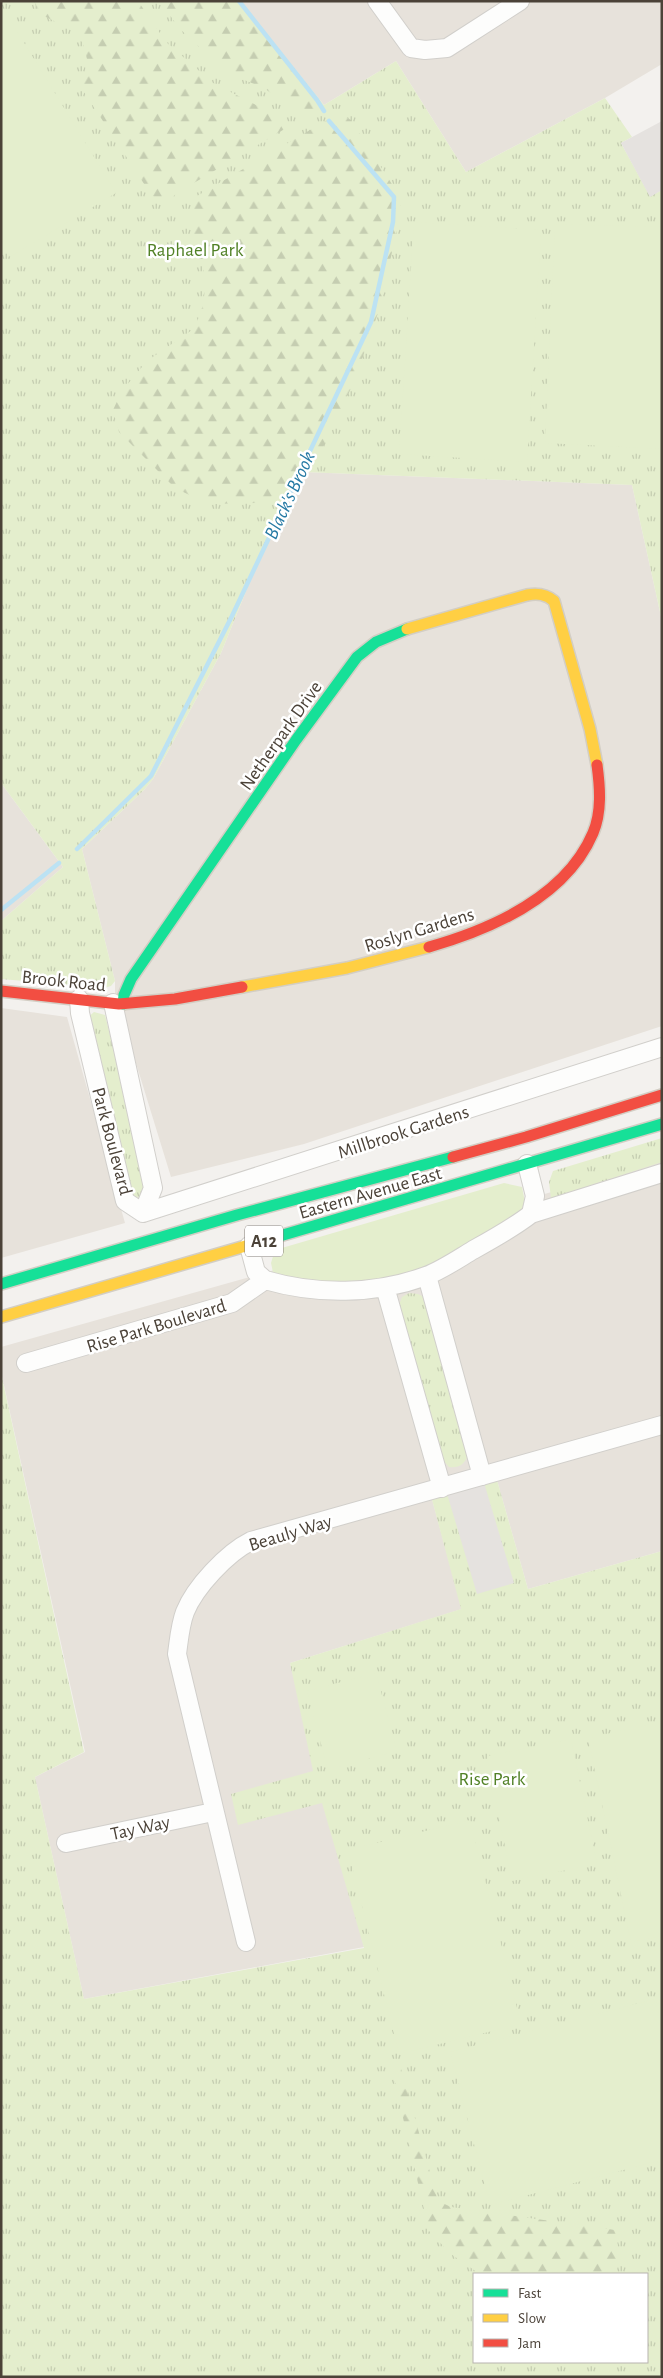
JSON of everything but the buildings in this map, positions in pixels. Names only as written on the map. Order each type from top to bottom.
[{"type":"main road","name":"Netherpark Drive","points":[[118,1004],[131,979],[296,740],[357,657],[376,642],[399,631],[527,595],[539,593],[548,595]]},
{"type":"main road","name":"Roslyn Gardens","points":[[118,1004],[192,997],[326,973],[394,957],[456,939],[500,920],[541,896],[564,878],[585,850],[593,833],[599,815],[599,790],[596,765],[578,686],[557,609],[548,595]]},
{"type":"main road","name":"Brook Road","points":[[1,991],[118,1004]]},
{"type":"main road","name":"Eastern Avenue East","points":[[1,1284],[237,1215],[526,1137],[662,1095]]},
{"type":"main road","name":"Eastern Avenue East","points":[[1,1317],[662,1124]]},
{"type":"street","points":[[376,1],[411,48],[447,48],[520,1]]},
{"type":"street","name":"Park Boulevard","points":[[79,999],[80,1013],[125,1201],[143,1213],[153,1188],[118,1004]]},
{"type":"street","name":"Millbrook Gardens","points":[[143,1213],[662,1047]]},
{"type":"street","points":[[527,1164],[535,1196],[531,1214]]},
{"type":"street","points":[[249,1246],[256,1272],[265,1280],[291,1287],[339,1292],[385,1287],[427,1276],[515,1227],[531,1214],[662,1173]]},
{"type":"street","points":[[143,1213],[153,1240]]},
{"type":"street","points":[[427,1276],[482,1476]]},
{"type":"street","name":"Rise Park Boulevard","points":[[26,1363],[232,1303],[265,1280]]},
{"type":"street","points":[[385,1287],[442,1488]]},
{"type":"street","name":"Beauly Way","points":[[246,1942],[213,1812],[177,1654],[186,1610],[205,1581],[230,1556],[251,1541],[662,1425]]},
{"type":"street","name":"Tay Way","points":[[66,1843],[213,1812]]},
{"type":"shaded area","points":[[240,1],[662,1],[662,64],[605,98],[466,172],[396,61],[324,105]]},
{"type":"shaded area","points":[[662,121],[662,190],[650,197],[621,143]]},
{"type":"shaded area","points":[[303,472],[632,485],[662,621],[662,1026],[304,1144],[171,1177],[115,995],[115,981],[82,849],[144,790],[153,779],[221,653],[257,564]]},
{"type":"shaded area","points":[[1,783],[63,867],[1,921]]},
{"type":"shaded area","points":[[1,1008],[67,1017],[125,1223],[1,1258]]},
{"type":"shaded area","points":[[662,1161],[662,1551],[528,1589],[495,1473],[430,1492],[462,1609],[290,1663],[364,1947],[84,1999],[35,1777],[85,1752],[1,1372],[1,1347]]},
{"type":"shaded area","points":[[482,1476],[514,1583],[477,1594],[445,1487]]},
{"type":"green space","name":"Raphael Park","points":[[1,1],[240,1],[324,105],[396,61],[466,172],[605,98],[632,137],[621,143],[650,196],[662,190],[662,621],[632,485],[303,472],[257,564],[221,653],[153,779],[144,790],[82,849],[115,981],[111,986],[104,988],[1,979],[1,921],[63,867],[1,783]]},
{"type":"green space","points":[[34,1],[138,1],[166,42],[213,83],[293,124],[177,193],[167,202],[152,196],[82,89],[87,59],[83,44],[76,32],[40,14]]},
{"type":"green space","points":[[160,1],[239,1],[324,111],[306,119],[264,88],[227,73],[179,28]]},
{"type":"green space","points":[[1,5],[116,193],[10,257],[1,243]]},
{"type":"green space","points":[[334,116],[344,116],[351,120],[395,189],[402,209],[378,313],[354,382],[311,472],[303,472],[296,487],[255,503],[208,504],[175,488],[119,432],[113,410],[122,391],[147,361],[195,328],[204,302],[205,274],[194,247],[191,221],[197,196]]},
{"type":"green space","points":[[414,222],[541,230],[527,462],[399,454]]},
{"type":"green space","points":[[555,224],[662,227],[662,449],[545,443]]},
{"type":"green space","points":[[94,1012],[105,1015],[148,1186],[140,1198],[131,1196],[86,1019]]},
{"type":"green space","points":[[662,1138],[662,1162],[551,1198],[549,1182],[553,1171]]},
{"type":"green space","points":[[504,1183],[522,1187],[525,1202],[519,1215],[431,1266],[380,1280],[346,1283],[274,1277],[271,1263],[275,1250]]},
{"type":"green space","points":[[409,1293],[424,1297],[468,1456],[463,1464],[456,1467],[449,1467],[440,1457],[399,1305],[402,1297]]},
{"type":"green space","name":"Rise Park","points":[[1,1373],[84,1752],[35,1777],[84,1999],[364,1948],[322,1803],[238,1825],[231,1794],[313,1771],[290,1663],[461,1609],[430,1492],[495,1473],[528,1589],[662,1551],[662,2377],[1,2377]]},
{"type":"green space","points":[[376,1673],[397,1751],[328,1770],[307,1691]]},
{"type":"green space","points":[[662,1722],[662,1936],[631,1942],[588,1738]]},
{"type":"green space","name":"Rise Park","points":[[571,1739],[597,1864],[512,1881],[487,1756]]},
{"type":"green space","points":[[470,1820],[521,2024],[399,2054],[348,1850]]},
{"type":"green space","points":[[655,1999],[662,2023],[662,2160],[490,2205],[450,2052]]},
{"type":"green space","points":[[390,2061],[399,2061],[438,2201],[451,2207],[615,2230],[620,2257],[616,2273],[477,2272],[451,2254],[429,2231]]},
{"type":"green space","points":[[662,2254],[662,2295],[656,2265]]},
{"type":"waterway","name":"Black's Brook","points":[[239,1],[324,111]]},
{"type":"waterway","name":"Black's Brook","points":[[77,849],[151,776],[232,616],[371,322],[393,222],[394,197],[329,121]]},
{"type":"waterway","name":"Black's Brook","points":[[1,910],[59,863]]},
{"type":"traffic: fast","points":[[123,1004],[124,995],[131,979],[296,740],[357,657],[376,642],[407,629]]},
{"type":"traffic: fast","points":[[249,1245],[662,1124]]},
{"type":"traffic: fast","points":[[1,1284],[237,1215],[453,1157]]},
{"type":"traffic: slow","points":[[407,629],[527,595],[542,595],[554,601],[590,729],[597,765]]},
{"type":"traffic: slow","points":[[242,987],[347,968],[429,947]]},
{"type":"traffic: slow","points":[[1,1317],[249,1245]]},
{"type":"traffic: jam","points":[[429,947],[453,940],[501,920],[525,907],[565,875],[581,856],[596,825],[600,799],[597,765]]},
{"type":"traffic: jam","points":[[1,991],[119,1004],[175,999],[242,987]]},
{"type":"traffic: jam","points":[[453,1157],[526,1137],[662,1095]]}]
